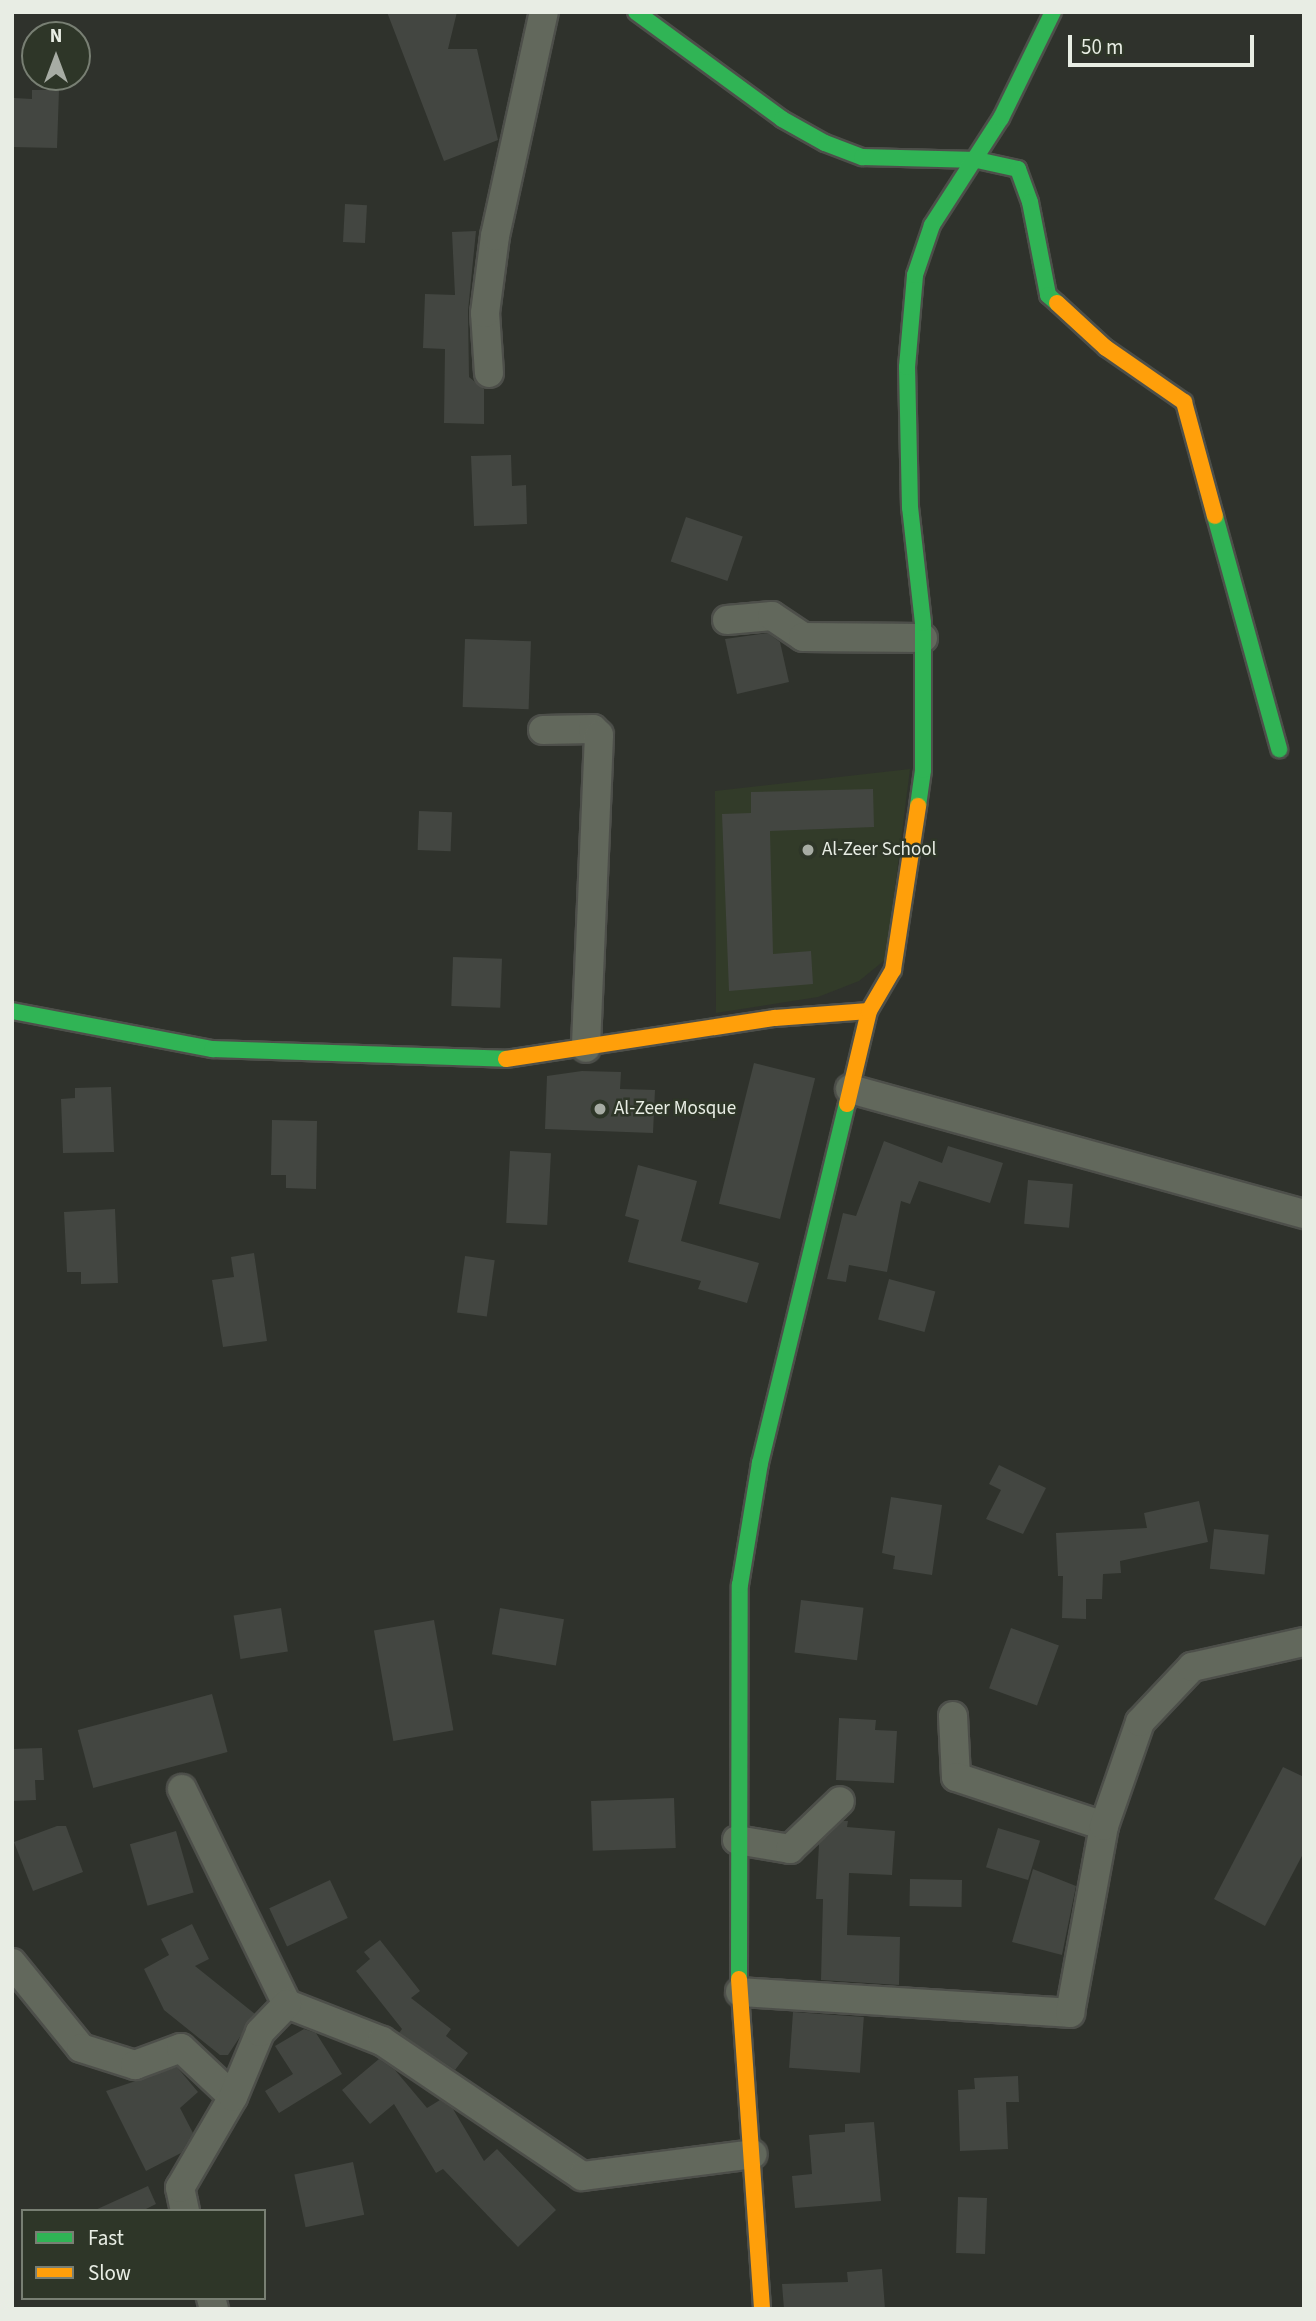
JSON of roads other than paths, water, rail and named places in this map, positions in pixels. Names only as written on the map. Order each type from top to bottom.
[{"type":"street","points":[[489,373],[485,313],[495,236],[544,12]]},
{"type":"street","points":[[636,12],[782,119],[825,143],[862,157],[903,162],[977,160],[1018,169],[1030,202],[1048,295],[1106,348],[1184,402],[1279,749]]},
{"type":"street","points":[[762,2309],[740,1992],[737,1840],[740,1585],[760,1463],[849,1089],[869,1010],[893,970],[919,797],[923,638],[910,508],[908,405],[915,275],[932,225],[977,160],[1053,12]]},
{"type":"street","points":[[727,620],[772,616],[803,637],[923,638]]},
{"type":"street","points":[[543,730],[593,729],[599,735],[586,1048]]},
{"type":"street","points":[[12,1011],[212,1049],[515,1059],[775,1018],[869,1010]]},
{"type":"street","points":[[849,1089],[1304,1214]]},
{"type":"street","points":[[740,1992],[1070,2013],[1104,1826],[1140,1722],[1192,1667],[1304,1642]]},
{"type":"street","points":[[953,1716],[956,1777],[1104,1826]]},
{"type":"street","points":[[182,1788],[287,2004],[382,2040],[582,2176],[753,2154]]},
{"type":"street","points":[[737,1840],[790,1849],[840,1801]]},
{"type":"street","points":[[12,1963],[80,2048],[135,2065],[181,2048],[233,2097]]},
{"type":"street","points":[[185,2209],[180,2189],[233,2097],[260,2032],[287,2004]]},
{"type":"place","name":"Al-Zeer School","points":[[808,850]]},
{"type":"place","name":"Al-Zeer Mosque","points":[[600,1109]]}]
